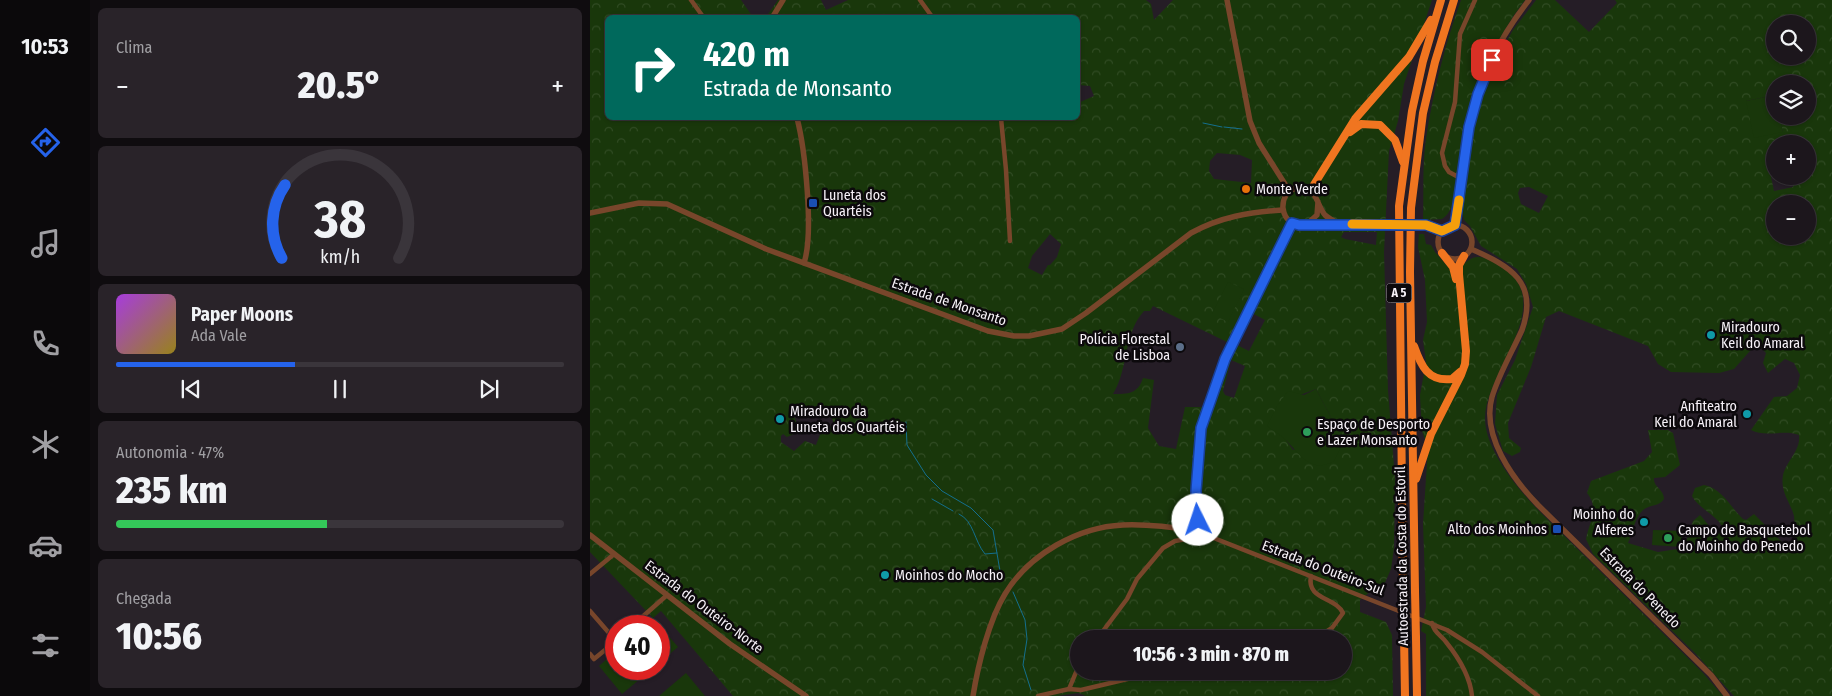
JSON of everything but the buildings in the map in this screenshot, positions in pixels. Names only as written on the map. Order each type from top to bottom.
[{"type":"highway","points":[[1310,191],[1364,107],[1409,57],[1423,36],[1441,0]]},
{"type":"highway","name":"Autoestrada da Costa do Estoril","points":[[1405,696],[1399,225],[1404,163],[1412,111],[1423,61],[1441,0]]},
{"type":"highway","name":"Autoestrada da Costa do Estoril","points":[[1417,696],[1411,339],[1411,218],[1415,164],[1434,62],[1454,0]]},
{"type":"highway","points":[[1344,137],[1362,124],[1380,125],[1395,140],[1404,163]]},
{"type":"highway","points":[[1411,339],[1424,371],[1433,378],[1452,379],[1460,372],[1463,350],[1456,276],[1453,267],[1442,252]]},
{"type":"highway","points":[[1414,486],[1431,434],[1461,376],[1464,364],[1466,351],[1459,274],[1459,265],[1464,256]]},
{"type":"street","points":[[691,0],[702,15]]},
{"type":"street","points":[[774,15],[783,0]]},
{"type":"street","points":[[920,0],[931,15]]},
{"type":"street","points":[[1228,0],[1250,121],[1259,143],[1290,192]]},
{"type":"street","points":[[1462,179],[1449,172],[1445,166],[1442,153],[1455,102],[1460,34],[1475,0]]},
{"type":"street","points":[[1455,225],[1469,127],[1478,94],[1504,35],[1529,0]]},
{"type":"street","points":[[797,120],[803,145],[808,224],[808,250],[804,263]]},
{"type":"street","points":[[1001,120],[1010,241]]},
{"type":"street","points":[[1339,224],[1325,215],[1310,191],[1300,188],[1290,192],[1284,200],[1282,210],[1285,216],[1292,223],[1302,225],[1426,225],[1442,231],[1455,225],[1461,226],[1469,232],[1472,238],[1470,248],[1464,256],[1450,258],[1442,252],[1438,244],[1442,231]]},
{"type":"street","points":[[1302,225],[1314,219],[1319,211],[1318,202]]},
{"type":"street","name":"Estrada de Monsanto","points":[[590,213],[639,203],[667,204],[752,244],[991,332],[1029,336],[1050,332],[1070,324],[1191,233],[1205,226],[1246,213],[1282,210]]},
{"type":"street","points":[[1104,630],[1127,599],[1137,579],[1163,548],[1175,542],[1192,538],[1196,531],[1198,516],[1196,491],[1201,428],[1225,359],[1292,223]]},
{"type":"street","name":"Estrada do Penedo","points":[[1470,248],[1510,268],[1519,279],[1527,300],[1526,319],[1496,386],[1491,404],[1490,424],[1505,461],[1518,482],[1538,505],[1711,675],[1727,696]]},
{"type":"street","points":[[973,696],[993,620],[1002,598],[1013,583],[1046,553],[1065,540],[1107,527],[1151,525],[1196,531]]},
{"type":"street","name":"Estrada do Outeiro-Sul","points":[[1196,531],[1432,623],[1470,644],[1538,696]]},
{"type":"street","name":"Estrada do Outeiro-Norte","points":[[590,535],[613,555],[730,644],[806,696]]},
{"type":"street","points":[[590,574],[613,555]]},
{"type":"street","points":[[1311,576],[1310,582],[1314,592],[1343,613],[1329,630]]},
{"type":"street","points":[[644,615],[666,596]]},
{"type":"street","points":[[590,611],[605,628]]},
{"type":"street","points":[[1432,623],[1434,631],[1447,642],[1462,665],[1472,696]]},
{"type":"street","points":[[590,654],[594,659],[605,650]]},
{"type":"street","points":[[1069,689],[1073,680]]},
{"type":"street","points":[[1038,696],[1069,689],[1081,690],[1123,680]]},
{"type":"green space","points":[[590,0],[741,0],[752,15],[605,15],[605,120],[1080,120],[1080,102],[1094,96],[1090,86],[1080,85],[1080,15],[767,15],[778,0],[821,0],[826,10],[848,0],[1146,0],[1151,4],[1154,20],[1173,0],[1432,0],[1404,84],[1398,121],[1389,151],[1384,252],[1388,390],[1395,479],[1394,548],[1391,569],[1383,587],[1371,591],[1360,600],[1360,612],[1386,622],[1392,635],[1393,696],[1086,696],[1078,693],[1057,696],[733,696],[670,622],[670,615],[664,615],[661,611],[656,615],[650,615],[590,552]],"holes":[[[1217,153],[1240,155],[1252,160],[1251,183],[1214,179],[1209,171],[1210,161]],[[1344,232],[1377,232],[1376,245],[1345,239],[1341,237]],[[1050,234],[1061,244],[1057,257],[1048,265],[1042,275],[1028,268],[1032,256]],[[1153,306],[1229,343],[1223,353],[1206,407],[1185,407],[1176,449],[1159,446],[1148,428],[1154,380],[1143,378],[1138,387],[1132,392],[1113,394],[1122,373],[1129,341],[1137,320],[1144,311],[1150,311]],[[1252,313],[1265,320],[1249,351],[1235,344]],[[1231,360],[1245,366],[1234,398],[1225,395],[1223,391]],[[1316,389],[1342,438],[1293,450],[1286,440],[1300,395]],[[795,408],[798,411],[802,408],[808,410],[811,414],[827,408],[833,425],[821,432],[816,445],[805,441],[794,451],[781,442],[783,434],[787,437],[794,434],[796,421],[792,412]]]},
{"type":"green space","points":[[1461,0],[1525,0],[1503,33],[1485,68],[1478,87],[1467,125],[1458,185],[1452,206],[1448,214],[1442,219],[1423,220],[1424,159],[1429,121],[1445,51]]},
{"type":"green space","points":[[1536,0],[1555,0],[1589,32],[1617,3],[1615,0],[1832,0],[1832,696],[1734,696],[1695,653],[1593,554],[1586,539],[1593,516],[1593,505],[1587,493],[1591,481],[1644,461],[1652,452],[1648,430],[1668,430],[1673,433],[1680,465],[1665,477],[1654,478],[1655,484],[1664,496],[1664,499],[1662,502],[1643,510],[1636,521],[1628,543],[1658,552],[1684,548],[1693,521],[1700,515],[1713,530],[1724,532],[1719,522],[1695,501],[1692,496],[1695,488],[1704,485],[1721,494],[1743,519],[1746,520],[1754,514],[1789,549],[1795,543],[1794,516],[1782,481],[1785,470],[1798,445],[1799,435],[1793,433],[1763,433],[1751,430],[1774,397],[1787,396],[1797,388],[1800,375],[1794,363],[1785,359],[1768,373],[1763,363],[1766,353],[1757,343],[1734,369],[1719,373],[1671,372],[1658,364],[1648,346],[1559,311],[1546,317],[1531,367],[1508,423],[1509,438],[1521,448],[1520,452],[1512,456],[1503,451],[1495,424],[1497,395],[1515,360],[1533,307],[1526,284],[1517,269],[1481,246],[1470,226],[1464,220],[1461,205],[1468,151],[1484,91],[1495,62],[1513,30]],"holes":[[[1529,187],[1548,196],[1539,213],[1521,204],[1518,193],[1520,188]]]},
{"type":"green space","points":[[1766,97],[1766,125],[1781,125],[1783,132],[1754,138],[1746,101]]},
{"type":"green space","points":[[1419,234],[1424,234],[1426,244],[1431,245],[1449,268],[1459,267],[1474,257],[1480,257],[1507,271],[1520,286],[1523,303],[1521,322],[1514,342],[1495,382],[1488,401],[1485,418],[1491,444],[1505,469],[1540,512],[1703,673],[1723,696],[1426,696],[1426,634],[1421,631],[1426,607],[1423,524],[1428,448],[1422,431],[1420,395],[1426,362],[1423,340],[1427,322],[1425,280],[1418,247]]},
{"type":"green space","points":[[1228,282],[1244,289],[1228,322],[1212,314]]},
{"type":"green space","name":"Espaço de Desporto e Lazer Monsanto","points":[[1316,389],[1342,438],[1342,445],[1334,461],[1319,465],[1307,461],[1284,438],[1267,426],[1277,406],[1288,391],[1304,395]]},
{"type":"green space","name":"Campo de Basquetebol do Moinho do Penedo","points":[[1653,530],[1683,531],[1682,547],[1652,545]]},
{"type":"green space","points":[[670,638],[678,647],[670,654]]},
{"type":"green space","points":[[605,661],[605,673],[599,666]]},
{"type":"green space","points":[[686,673],[705,696],[659,696]]},
{"type":"green space","points":[[610,680],[639,680],[622,694]]},
{"type":"waterway","points":[[1203,123],[1222,127]]},
{"type":"waterway","points":[[1224,127],[1242,129]]},
{"type":"waterway","points":[[906,422],[907,445],[926,475],[942,491],[971,508],[993,530],[1001,577]]},
{"type":"waterway","points":[[932,499],[953,511]]},
{"type":"waterway","points":[[959,514],[968,521],[985,554],[997,553]]},
{"type":"waterway","points":[[1013,592],[1025,620],[1027,639],[1023,665],[1031,690]]},
{"type":"slow traffic","points":[[1352,224],[1426,225],[1442,231],[1446,227],[1455,225],[1459,200]]},
{"type":"place","name":"Monte Verde","points":[[1246,189]]},
{"type":"place","name":"Luneta dos Quartéis","points":[[813,203]]},
{"type":"place","name":"Miradouro Keil do Amaral","points":[[1711,335]]},
{"type":"place","name":"Polícia Florestal de Lisboa","points":[[1180,347]]},
{"type":"place","name":"Anfiteatro Keil do Amaral","points":[[1747,414]]},
{"type":"place","name":"Miradouro da Luneta dos Quartéis","points":[[780,419]]},
{"type":"place","name":"Espaço de Desporto e Lazer Monsanto","points":[[1307,432]]},
{"type":"place","name":"Moinho do Alferes","points":[[1644,522]]},
{"type":"place","name":"Alto dos Moinhos","points":[[1557,529]]},
{"type":"place","name":"Campo de Basquetebol do Moinho do Penedo","points":[[1668,538]]},
{"type":"place","name":"Moinhos do Mocho","points":[[885,575]]},
{"type":"route","points":[[1198,520],[1196,491],[1201,428],[1225,359],[1292,223],[1299,225],[1426,225],[1442,231],[1446,227],[1455,225],[1469,127],[1478,94],[1492,60]]}]
